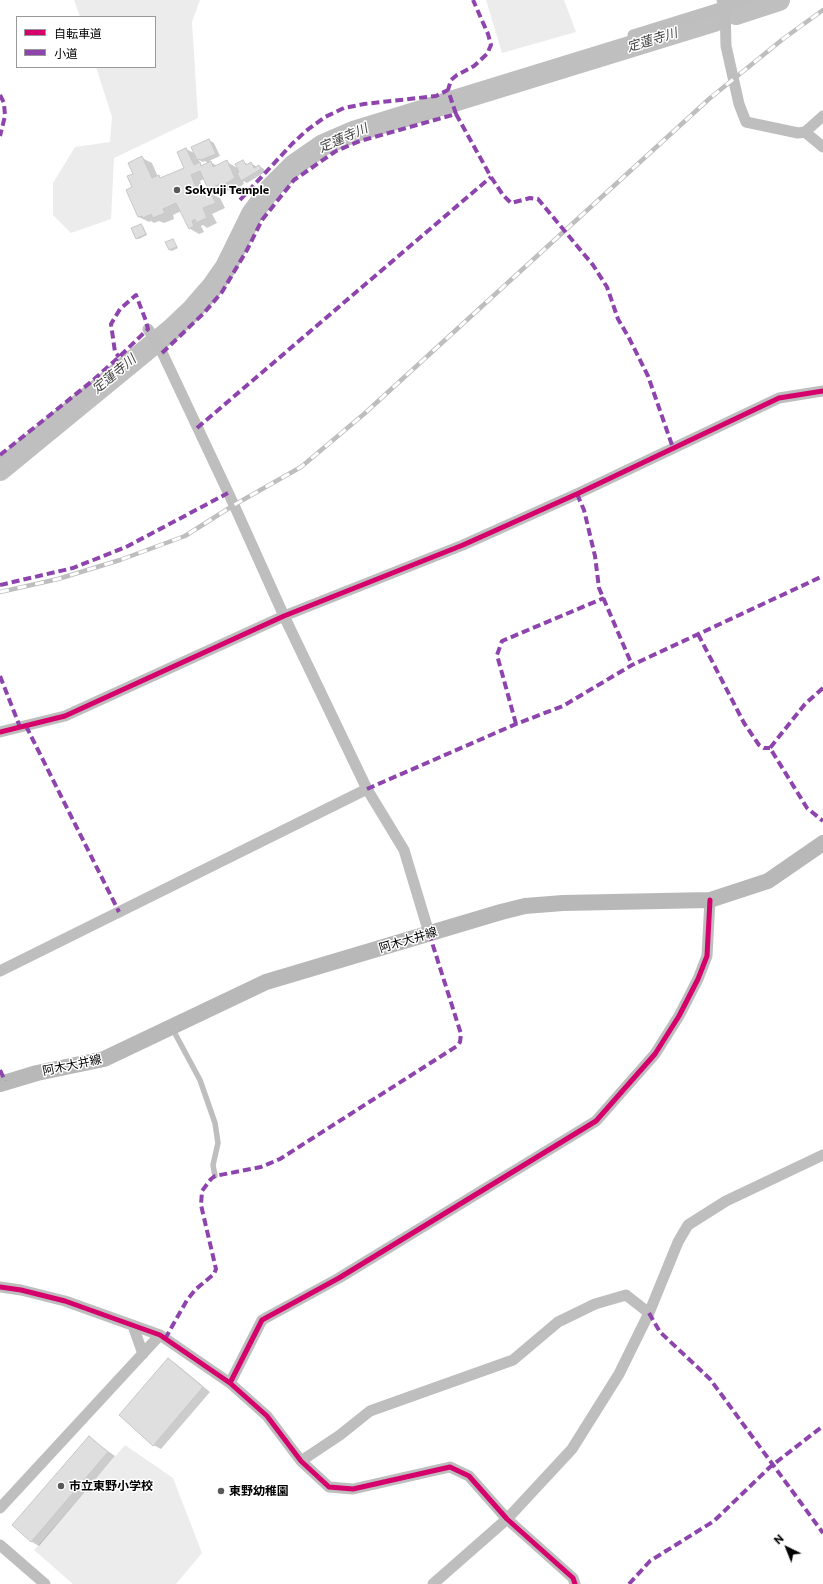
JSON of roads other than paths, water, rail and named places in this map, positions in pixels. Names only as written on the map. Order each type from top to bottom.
[{"type":"main road","name":"阿木大井線","points":[[0,1084],[37,1073],[104,1059],[266,982],[429,933],[525,906],[548,904],[710,900],[768,881],[823,843]]},
{"type":"street","points":[[633,35],[723,3],[746,0]]},
{"type":"street","points":[[723,3],[726,46],[739,104],[746,122],[798,133],[805,132],[823,116]]},
{"type":"street","points":[[805,132],[823,147]]},
{"type":"street","points":[[148,330],[160,348],[284,616],[367,789],[404,850],[429,933]]},
{"type":"street","points":[[0,732],[65,716],[284,616],[463,545],[579,493],[779,398],[823,391]]},
{"type":"street","points":[[0,971],[367,789]]},
{"type":"street","points":[[230,1383],[262,1320],[339,1278],[596,1121],[655,1054],[679,1016],[698,979],[707,956],[710,900]]},
{"type":"street","points":[[434,1584],[507,1518],[572,1449],[620,1374],[649,1313],[678,1242],[688,1225],[726,1201],[823,1155]]},
{"type":"street","points":[[0,1286],[65,1301],[160,1336],[230,1383],[267,1416],[301,1461],[329,1487],[353,1489],[450,1467],[469,1476],[507,1518],[573,1578],[576,1584]]},
{"type":"street","points":[[301,1461],[340,1435],[370,1411],[513,1360],[558,1322],[595,1304],[626,1295],[649,1313]]},
{"type":"street","points":[[133,1326],[142,1354]]},
{"type":"street","points":[[0,1508],[160,1336]]},
{"type":"street","points":[[0,1544],[45,1584]]},
{"type":"lane","points":[[172,1028],[200,1080],[215,1123],[218,1143],[213,1171],[215,1176]]},
{"type":"waterway","name":"定蓮寺川","points":[[736,14],[779,0]]},
{"type":"waterway","name":"定蓮寺川","points":[[0,470],[172,329],[192,310],[212,287],[226,267],[252,214],[271,188],[294,165],[323,145],[353,132],[714,21]]},
{"type":"railway","points":[[0,592],[58,579],[120,560],[185,536],[234,505],[301,467],[364,414],[709,99],[783,39],[823,10]]},
{"type":"place","name":"Sokyuji Temple","points":[[177,190]]},
{"type":"place","name":"市立東野小学校","points":[[61,1486]]},
{"type":"place","name":"東野幼稚園","points":[[221,1491]]}]
